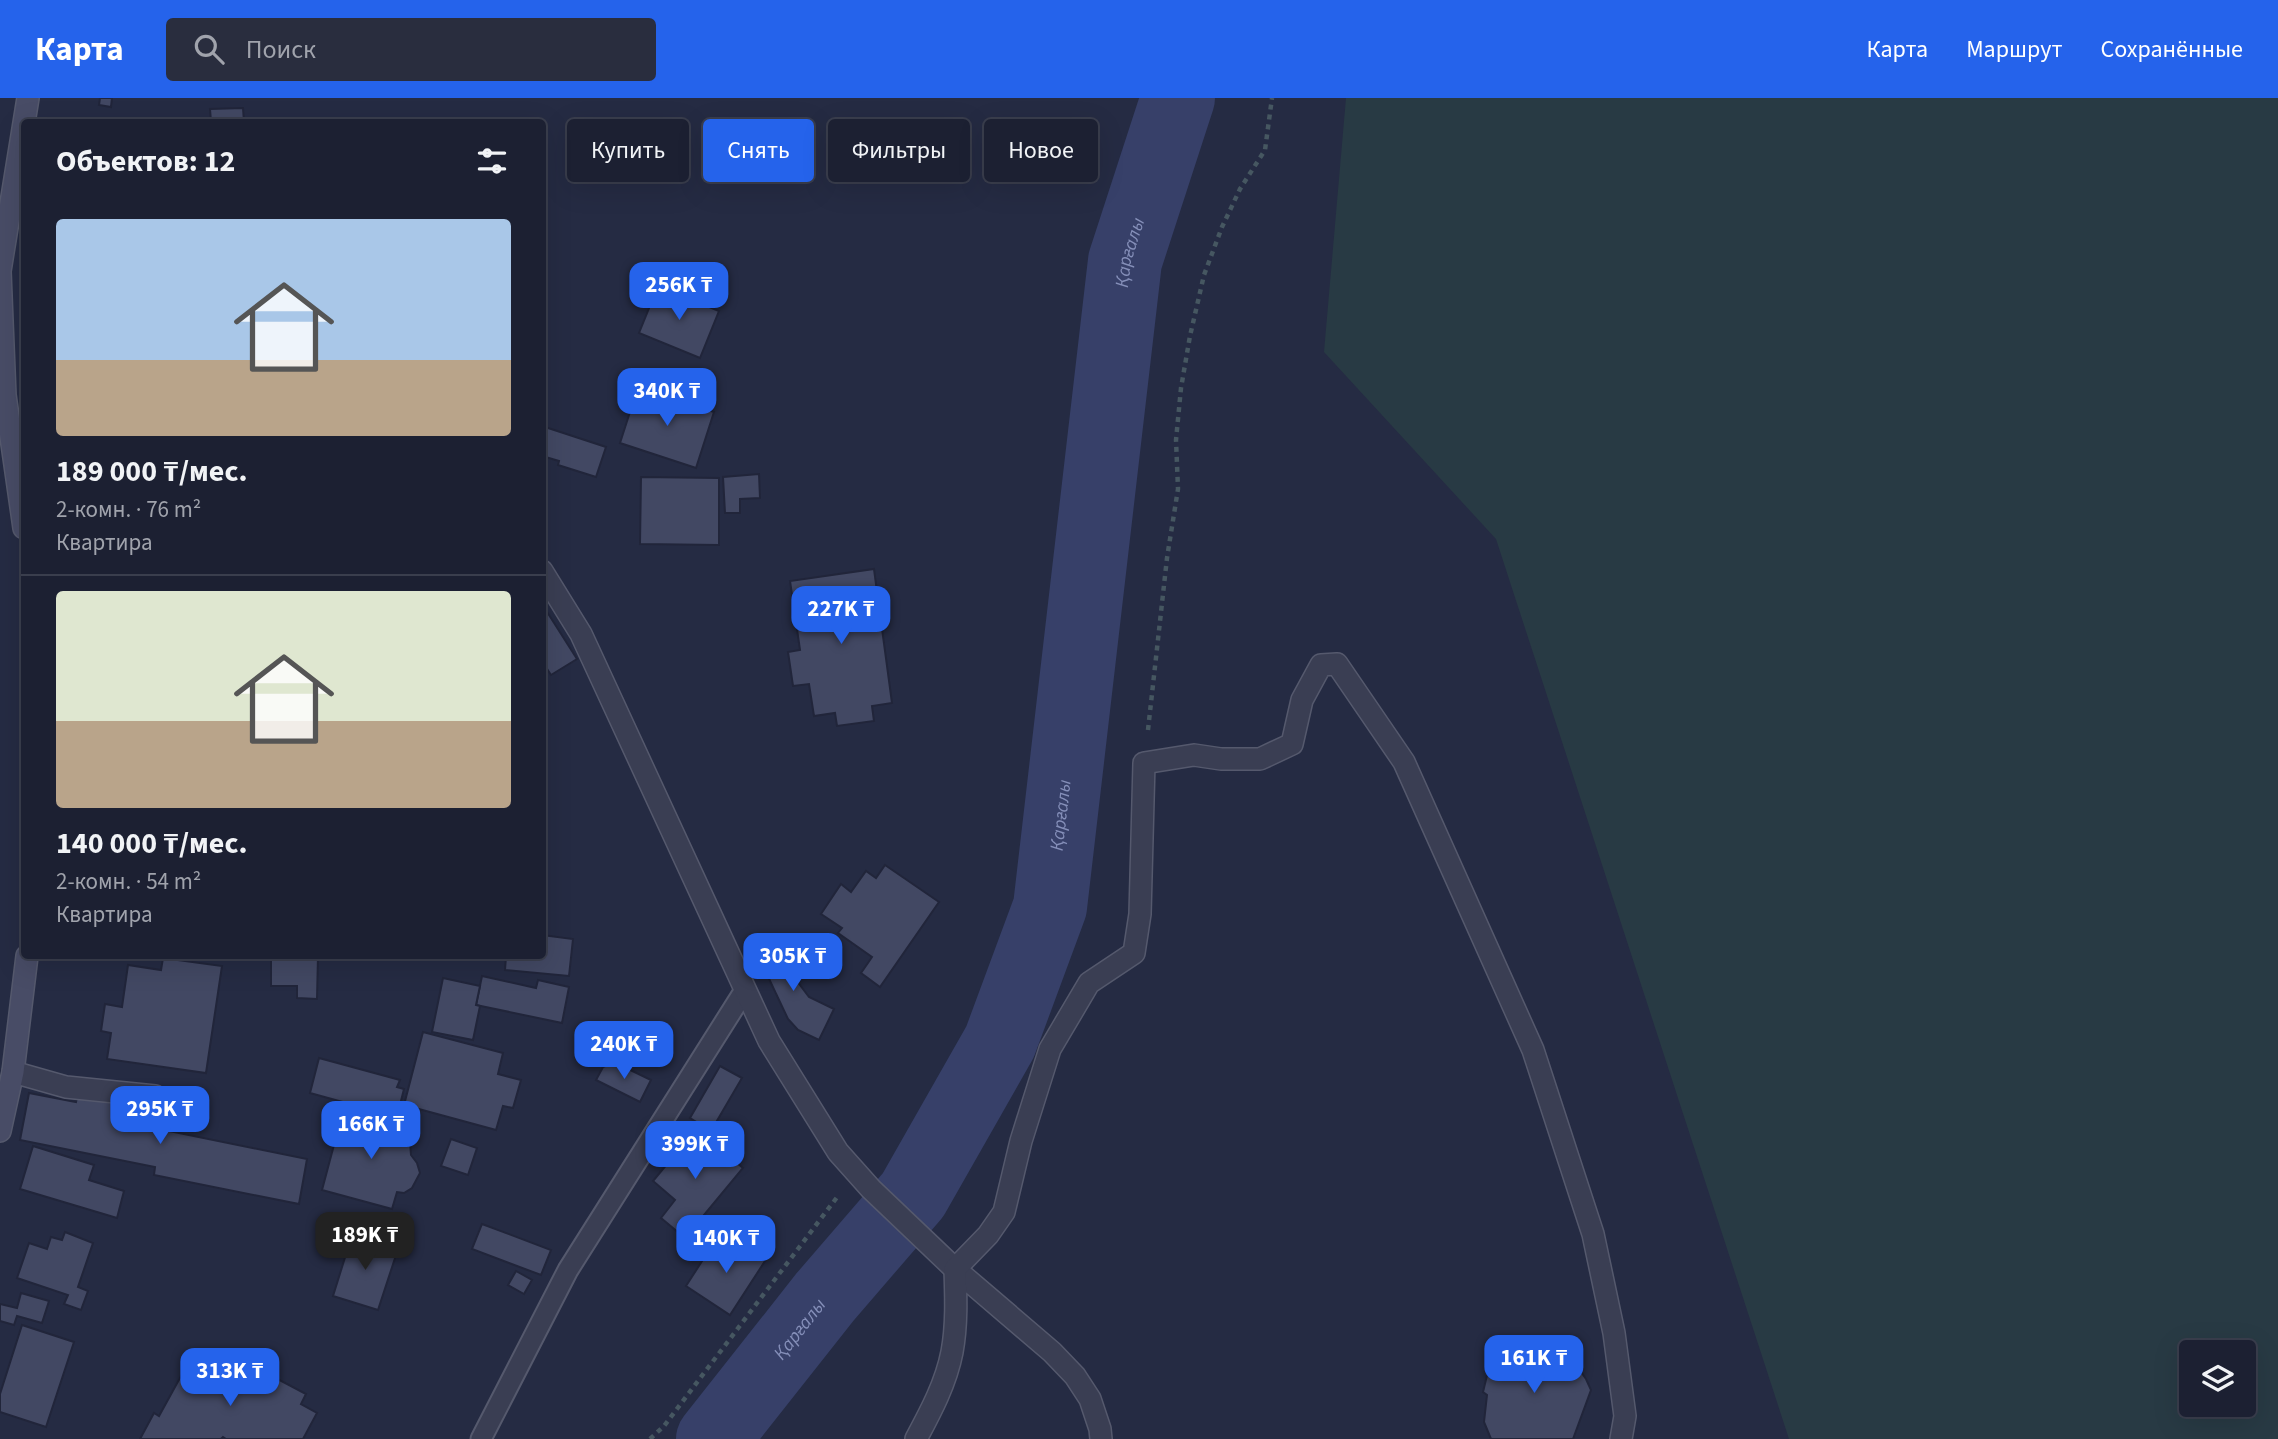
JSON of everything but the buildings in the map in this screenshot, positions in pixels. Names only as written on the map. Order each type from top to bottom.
[{"type":"street","points":[[26,119],[28,98]]},
{"type":"street","points":[[20,180],[0,271],[5,396],[21,507]]},
{"type":"street","points":[[546,577],[581,634],[776,1053],[838,1152],[871,1189],[922,1234],[955,1269],[1052,1352],[1075,1376],[1090,1399],[1101,1439]]},
{"type":"street","points":[[916,1439],[938,1397],[952,1353],[956,1318],[955,1269],[988,1235],[1004,1212],[1021,1141],[1050,1049],[1089,983],[1134,953],[1140,914],[1144,763],[1194,755],[1221,759],[1260,759],[1292,744],[1302,700],[1321,665],[1337,664],[1404,762],[1533,1050],[1593,1234],[1617,1356],[1625,1416],[1621,1439]]},
{"type":"street","points":[[0,1131],[13,1072],[27,959]]},
{"type":"street","points":[[13,1072],[66,1087],[155,1096]]},
{"type":"lane","points":[[481,1439],[568,1270],[745,990]]},
{"type":"path","points":[[1144,763],[1167,558],[1178,489],[1176,440],[1190,336],[1204,275],[1222,227],[1240,188],[1265,150],[1272,98]]},
{"type":"path","points":[[650,1439],[664,1426],[856,1172]]},
{"type":"shaded area","points":[[1346,98],[2278,98],[2278,1439],[1789,1439],[1496,539],[1324,352]]},
{"type":"waterway","name":"Қарғалы","points":[[713,1439],[825,1297],[913,1195],[1000,1042],[1050,907],[1125,261],[1178,98]]}]
